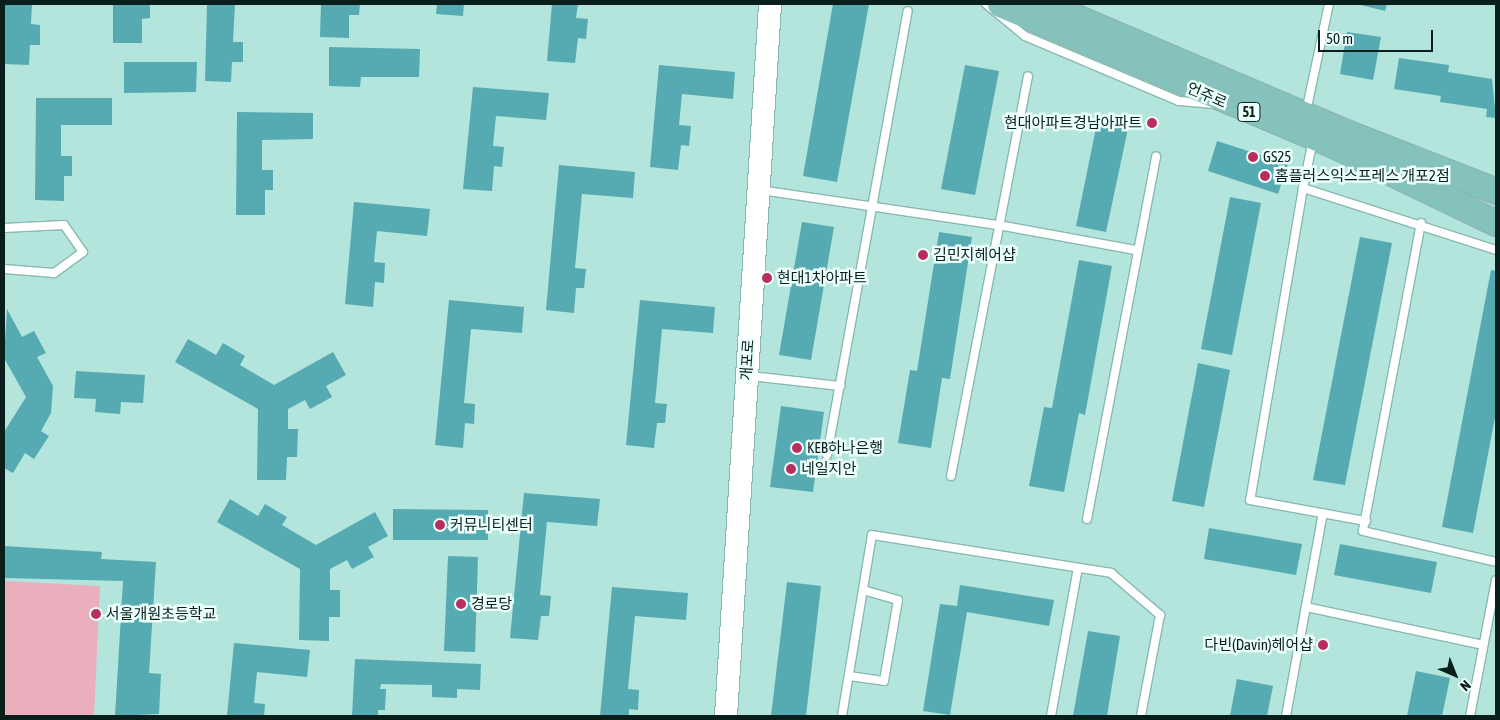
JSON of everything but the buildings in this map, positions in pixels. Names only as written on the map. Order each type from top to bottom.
[{"type":"main road","name":"언주로","points":[[1000,4],[1237,107],[1309,126],[1496,190]]},
{"type":"main road","name":"언주로","points":[[1044,4],[1309,126],[1496,223]]},
{"type":"street","name":"개포로","points":[[726,716],[770,4]]},
{"type":"lane","points":[[986,4],[1025,36],[1179,101],[1237,107]]},
{"type":"lane","points":[[1329,4],[1309,126],[1303,188],[1250,500],[1366,521]]},
{"type":"lane","points":[[827,455],[908,11]]},
{"type":"lane","points":[[951,476],[1028,76]]},
{"type":"lane","points":[[1087,519],[1136,250],[1156,157]]},
{"type":"lane","points":[[1303,188],[1422,223],[1496,250]]},
{"type":"lane","points":[[758,190],[998,224],[1136,250]]},
{"type":"lane","points":[[1422,223],[1363,532],[1496,562]]},
{"type":"lane","points":[[4,228],[64,225],[83,252],[54,273],[4,269]]},
{"type":"lane","points":[[746,375],[840,386]]},
{"type":"lane","points":[[1286,716],[1323,513]]},
{"type":"lane","points":[[842,716],[872,535],[1111,573],[1160,615],[1141,716]]},
{"type":"lane","points":[[1051,716],[1078,568]]},
{"type":"lane","points":[[1470,716],[1496,580]]},
{"type":"lane","points":[[849,676],[884,681],[898,600],[864,590]]},
{"type":"lane","points":[[1306,607],[1483,645]]},
{"type":"shaded area","points":[[4,581],[100,586],[94,716],[4,716]]},
{"type":"place","name":"현대아파트경남아파트","points":[[1152,123]]},
{"type":"place","name":"GS25","points":[[1253,157]]},
{"type":"place","name":"홈플러스익스프레스 개포2점","points":[[1265,176]]},
{"type":"place","name":"김민지헤어샵","points":[[923,255]]},
{"type":"place","name":"현대1차아파트","points":[[767,278]]},
{"type":"place","name":"KEB하나은행","points":[[797,448]]},
{"type":"place","name":"네일지안","points":[[791,469]]},
{"type":"place","name":"커뮤니티센터","points":[[440,525]]},
{"type":"place","name":"경로당","points":[[461,604]]},
{"type":"place","name":"서울개원초등학교","points":[[96,614]]},
{"type":"place","name":"다빈(Davin)헤어샵","points":[[1323,645]]}]
